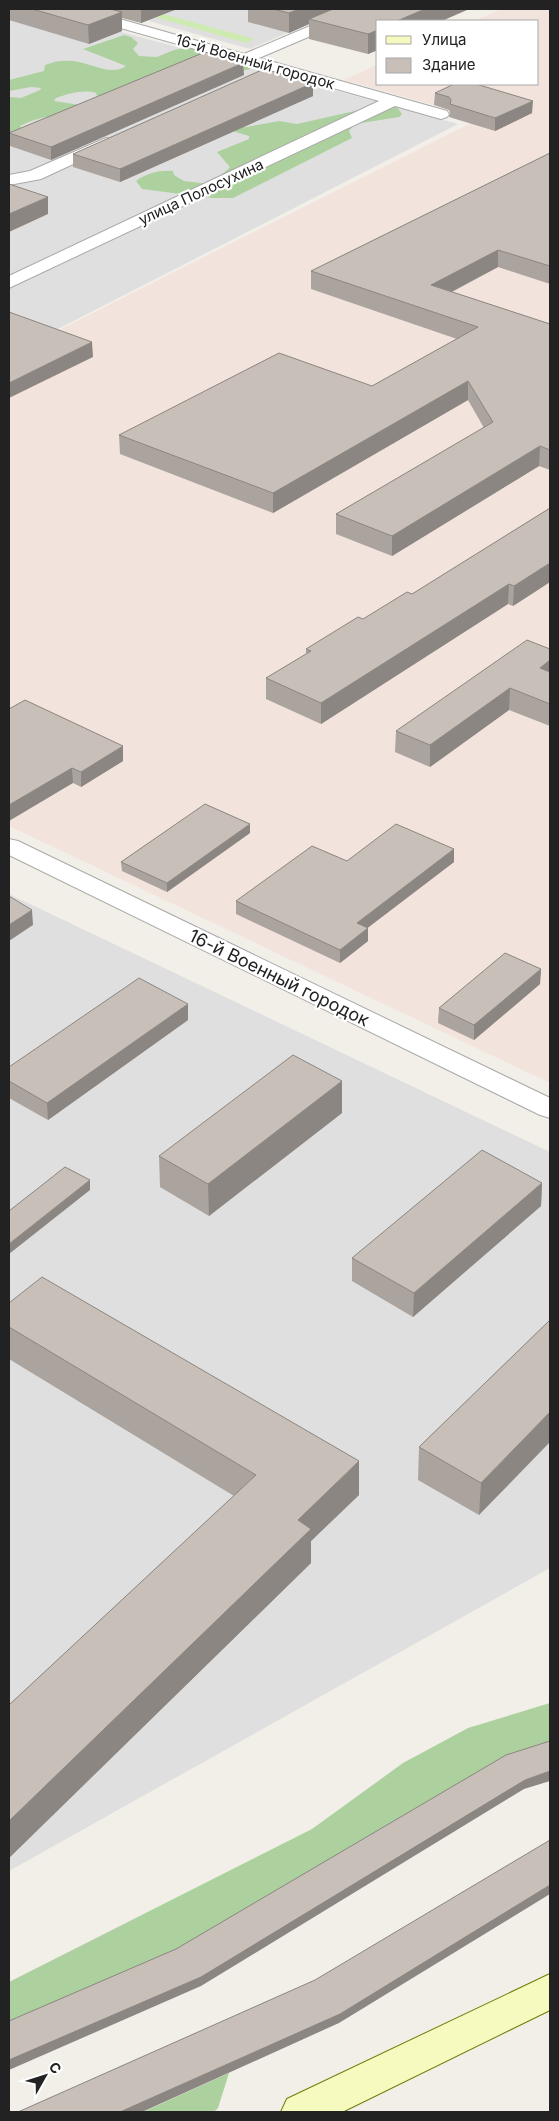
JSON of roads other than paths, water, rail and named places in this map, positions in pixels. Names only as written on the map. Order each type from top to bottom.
[{"type":"main road","points":[[301,2112],[550,1991]]},
{"type":"street","name":"16-й Военный городок","points":[[70,9],[441,114]]},
{"type":"street","points":[[244,59],[362,9]]},
{"type":"street","points":[[259,76],[277,68]]},
{"type":"street","name":"улица Полосухина","points":[[9,283],[393,101]]},
{"type":"street","points":[[9,180],[34,175],[124,135]]},
{"type":"street","name":"16-й Военный городок","points":[[9,846],[550,1109]]}]
